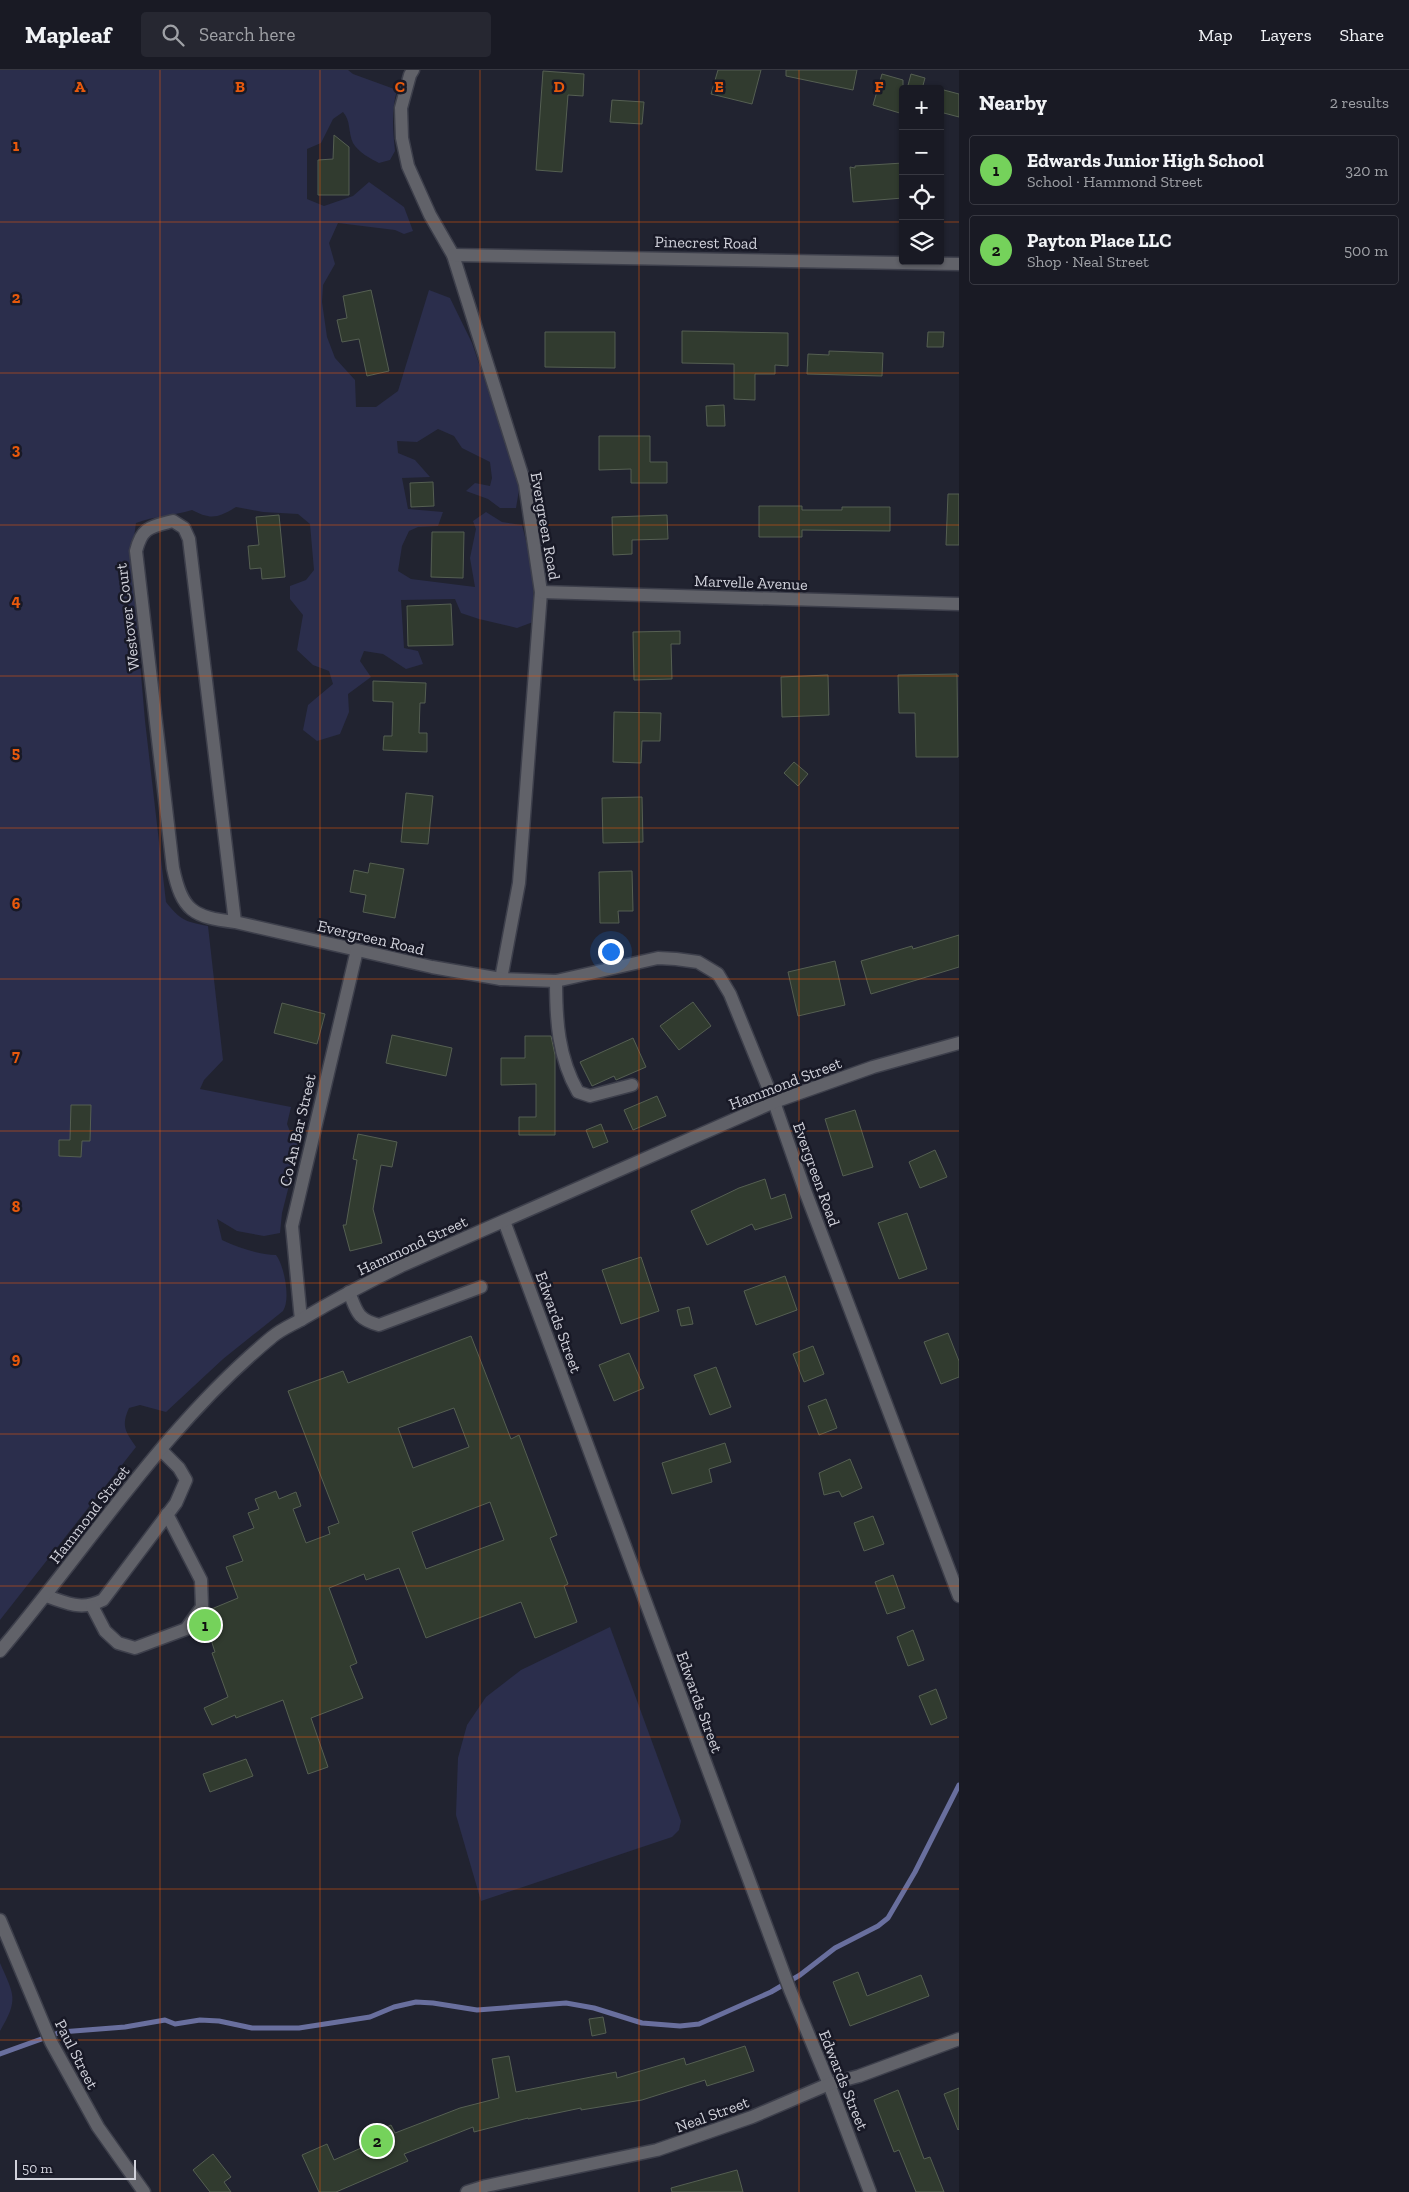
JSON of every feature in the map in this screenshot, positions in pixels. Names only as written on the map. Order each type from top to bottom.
[{"type":"street","name":"Evergreen Road","points":[[414,70],[410,75],[401,108],[402,138],[408,166],[430,216],[453,255],[525,484],[541,592],[519,883],[501,979]]},
{"type":"street","name":"Pinecrest Road","points":[[453,255],[959,264]]},
{"type":"street","name":"Westover Court","points":[[173,521],[184,528],[189,539],[235,922],[208,919],[193,911],[183,899],[173,868],[136,551],[138,540],[144,531],[151,526],[173,521]]},
{"type":"street","name":"Marvelle Avenue","points":[[541,592],[959,604]]},
{"type":"street","name":"Evergreen Road","points":[[235,922],[357,950],[501,979],[556,981],[658,958],[698,962],[718,974],[730,994],[774,1102],[804,1188],[959,1596]]},
{"type":"street","name":"Co An Bar Street","points":[[301,1320],[292,1226],[357,950]]},
{"type":"street","points":[[556,981],[556,1024],[569,1076],[578,1092],[590,1096],[632,1085]]},
{"type":"street","name":"Hammond Street","points":[[0,1651],[46,1596],[161,1450],[208,1397],[273,1336],[349,1292],[401,1266],[774,1102],[873,1067],[959,1043]]},
{"type":"street","name":"Edwards Street","points":[[504,1221],[790,1990],[829,2084],[870,2192]]},
{"type":"street","points":[[349,1292],[358,1314],[365,1321],[379,1325],[481,1287]]},
{"type":"street","points":[[46,1596],[81,1607],[92,1606],[103,1600],[176,1503],[186,1480],[179,1468],[161,1450]]},
{"type":"street","points":[[92,1606],[105,1631],[118,1643],[135,1648],[186,1629],[202,1607],[201,1580],[167,1514]]},
{"type":"street","name":"Paul Street","points":[[0,1920],[51,2042],[98,2127],[144,2192]]},
{"type":"street","name":"Neal Street","points":[[467,2192],[486,2186],[657,2150],[752,2117],[829,2084],[859,2076],[959,2039]]},
{"type":"shaded area","points":[[0,70],[348,70],[353,74],[397,90],[393,113],[395,151],[390,160],[379,163],[358,149],[353,143],[346,115],[343,112],[333,119],[321,143],[307,149],[307,199],[324,206],[353,196],[369,182],[404,207],[413,231],[404,234],[395,230],[338,223],[329,243],[335,264],[323,285],[322,302],[327,337],[335,358],[355,380],[356,407],[376,407],[398,391],[429,290],[450,298],[472,343],[520,484],[516,508],[500,508],[488,499],[466,491],[475,483],[490,486],[492,478],[490,462],[462,448],[454,436],[438,429],[417,442],[397,441],[398,453],[415,460],[430,477],[402,478],[408,509],[443,512],[438,526],[418,527],[409,531],[402,546],[398,571],[411,579],[475,587],[470,558],[476,529],[473,521],[486,512],[502,522],[522,525],[532,573],[533,622],[517,628],[479,619],[461,613],[455,599],[401,600],[404,648],[418,651],[423,664],[406,669],[383,654],[364,651],[360,661],[371,677],[348,694],[349,712],[340,734],[317,741],[303,730],[308,705],[333,684],[329,671],[313,665],[297,650],[303,615],[290,599],[290,586],[306,580],[314,570],[310,524],[298,514],[263,512],[236,507],[224,514],[214,516],[204,515],[192,510],[136,523],[131,558],[145,721],[166,902],[175,913],[184,919],[208,926],[223,1060],[204,1080],[200,1089],[291,1107],[287,1124],[293,1139],[300,1142],[282,1213],[280,1233],[264,1236],[237,1231],[217,1219],[222,1240],[248,1250],[276,1255],[282,1266],[286,1282],[286,1299],[283,1311],[223,1359],[166,1412],[140,1405],[129,1408],[125,1419],[125,1428],[136,1447],[0,1620]]},
{"type":"shaded area","points":[[610,1627],[681,1821],[679,1830],[672,1837],[481,1901],[456,1815],[458,1758],[467,1725],[486,1697],[521,1670]]},
{"type":"shaded area","points":[[0,1963],[9,1983],[12,2004],[0,2031]]},
{"type":"building","points":[[718,70],[761,70],[752,104],[711,94]]},
{"type":"building","points":[[786,70],[857,70],[853,90],[786,76]]},
{"type":"building","points":[[543,71],[584,74],[583,96],[568,95],[562,172],[536,170]]},
{"type":"building","points":[[882,74],[903,80],[903,85],[899,85],[899,113],[873,105]]},
{"type":"building","points":[[911,74],[925,78],[923,85],[908,85]]},
{"type":"building","points":[[944,90],[959,94],[959,117],[944,113]]},
{"type":"building","points":[[612,100],[644,102],[642,124],[610,122]]},
{"type":"building","points":[[334,135],[349,147],[349,195],[318,195],[318,160],[333,159]]},
{"type":"building","points":[[899,163],[899,198],[853,202],[850,167],[855,168],[855,166]]},
{"type":"building","points":[[371,290],[389,371],[367,376],[359,339],[342,342],[337,320],[347,318],[343,296]]},
{"type":"building","points":[[682,331],[788,333],[788,366],[775,365],[775,374],[755,374],[755,400],[734,399],[734,364],[682,363]]},
{"type":"building","points":[[545,332],[615,332],[615,368],[545,367]]},
{"type":"building","points":[[928,332],[944,332],[943,347],[927,347]]},
{"type":"building","points":[[829,351],[883,353],[882,376],[807,374],[808,354],[829,355]]},
{"type":"building","points":[[724,405],[725,426],[707,426],[706,406]]},
{"type":"building","points":[[599,436],[650,436],[650,462],[667,462],[667,483],[631,483],[631,469],[599,470]]},
{"type":"building","points":[[433,482],[434,506],[411,507],[410,483]]},
{"type":"building","points":[[948,494],[959,494],[959,545],[946,545]]},
{"type":"building","points":[[759,506],[802,506],[802,510],[842,510],[842,507],[890,507],[890,531],[802,530],[802,537],[759,537]]},
{"type":"building","points":[[279,515],[285,577],[262,579],[261,568],[250,569],[248,546],[259,545],[256,517]]},
{"type":"building","points":[[667,515],[668,539],[632,540],[632,554],[613,555],[612,517]]},
{"type":"building","points":[[432,532],[464,532],[463,578],[431,577]]},
{"type":"building","points":[[451,604],[453,645],[408,646],[407,606]]},
{"type":"building","points":[[680,631],[680,644],[671,644],[672,679],[634,680],[633,632]]},
{"type":"building","points":[[957,674],[958,757],[916,757],[915,713],[899,713],[898,675]]},
{"type":"building","points":[[828,675],[829,715],[782,717],[781,677]]},
{"type":"building","points":[[373,681],[426,683],[425,703],[420,703],[419,733],[427,733],[427,752],[383,750],[384,736],[392,736],[393,702],[373,701]]},
{"type":"building","points":[[614,712],[661,713],[660,741],[642,741],[641,763],[613,762]]},
{"type":"building","points":[[794,762],[808,774],[798,786],[784,773]]},
{"type":"building","points":[[406,793],[433,796],[428,844],[401,842]]},
{"type":"building","points":[[642,797],[643,842],[603,843],[602,798]]},
{"type":"building","points":[[370,863],[404,869],[395,918],[363,912],[366,895],[350,892],[354,870],[368,873]]},
{"type":"building","points":[[632,871],[633,911],[618,911],[619,923],[600,923],[599,872]]},
{"type":"building","points":[[959,935],[959,967],[871,994],[861,961],[912,946],[913,949]]},
{"type":"building","points":[[835,961],[845,1005],[798,1016],[788,972]]},
{"type":"building","points":[[693,1002],[711,1026],[679,1050],[660,1026]]},
{"type":"building","points":[[282,1003],[325,1014],[317,1044],[274,1033]]},
{"type":"building","points":[[392,1035],[452,1048],[446,1076],[386,1063]]},
{"type":"building","points":[[525,1036],[551,1036],[555,1055],[555,1135],[519,1135],[519,1117],[536,1117],[536,1084],[501,1085],[501,1058],[525,1058]]},
{"type":"building","points":[[633,1038],[646,1067],[616,1080],[614,1076],[592,1086],[580,1062]]},
{"type":"building","points":[[657,1096],[666,1116],[633,1130],[624,1110]]},
{"type":"building","points":[[71,1105],[91,1105],[90,1141],[82,1141],[81,1157],[59,1156],[59,1140],[70,1140]]},
{"type":"building","points":[[855,1110],[873,1167],[843,1176],[825,1119]]},
{"type":"building","points":[[601,1124],[608,1142],[593,1148],[586,1130]]},
{"type":"building","points":[[358,1134],[397,1142],[392,1167],[381,1165],[373,1209],[382,1243],[350,1251],[343,1225],[346,1225],[357,1160],[353,1159]]},
{"type":"building","points":[[935,1150],[947,1177],[920,1188],[909,1162]]},
{"type":"building","points":[[765,1179],[771,1199],[785,1194],[792,1218],[755,1230],[752,1224],[707,1245],[691,1211],[739,1188]]},
{"type":"building","points":[[907,1213],[927,1269],[899,1279],[878,1223]]},
{"type":"building","points":[[641,1257],[659,1311],[621,1324],[602,1270]]},
{"type":"building","points":[[785,1276],[797,1310],[756,1325],[744,1291]]},
{"type":"building","points":[[689,1307],[693,1324],[681,1326],[677,1310]]},
{"type":"building","points":[[948,1333],[959,1361],[959,1377],[941,1384],[924,1342]]},
{"type":"building","points":[[471,1336],[511,1439],[519,1435],[557,1535],[550,1538],[568,1584],[564,1586],[577,1622],[535,1638],[521,1602],[426,1638],[399,1568],[366,1580],[364,1574],[329,1588],[357,1663],[350,1666],[363,1698],[311,1718],[328,1767],[308,1774],[283,1700],[236,1718],[235,1715],[212,1725],[204,1708],[228,1697],[212,1653],[215,1652],[204,1618],[209,1610],[238,1598],[226,1567],[243,1561],[233,1536],[254,1528],[248,1513],[259,1509],[255,1499],[276,1491],[279,1499],[296,1492],[301,1506],[293,1509],[306,1543],[330,1534],[328,1527],[339,1523],[288,1391],[343,1371],[348,1383]],"holes":[[[454,1408],[469,1447],[413,1468],[398,1428]],[[490,1502],[504,1540],[426,1569],[412,1532]]]},
{"type":"building","points":[[813,1346],[824,1374],[804,1382],[793,1354]]},
{"type":"building","points":[[629,1353],[644,1388],[614,1401],[599,1365]]},
{"type":"building","points":[[716,1367],[731,1407],[710,1415],[694,1375]]},
{"type":"building","points":[[826,1399],[837,1428],[819,1435],[808,1406]]},
{"type":"building","points":[[725,1443],[731,1462],[709,1469],[712,1482],[672,1494],[662,1463]]},
{"type":"building","points":[[850,1459],[862,1488],[842,1497],[839,1491],[824,1495],[819,1473]]},
{"type":"building","points":[[873,1516],[884,1544],[864,1551],[854,1523]]},
{"type":"building","points":[[893,1575],[905,1608],[887,1614],[875,1582]]},
{"type":"building","points":[[913,1630],[924,1660],[908,1666],[897,1637]]},
{"type":"building","points":[[936,1689],[947,1718],[931,1725],[919,1696]]},
{"type":"building","points":[[246,1759],[253,1776],[210,1792],[203,1774]]},
{"type":"building","points":[[858,1972],[867,1996],[921,1975],[929,1996],[850,2026],[833,1982]]},
{"type":"building","points":[[603,2017],[606,2033],[592,2036],[589,2019]]},
{"type":"building","points":[[745,2046],[754,2071],[707,2086],[705,2080],[642,2100],[581,2110],[581,2108],[528,2118],[474,2132],[473,2127],[404,2154],[408,2161],[336,2192],[319,2192],[302,2155],[327,2144],[334,2160],[377,2141],[374,2133],[391,2125],[395,2133],[460,2108],[499,2098],[492,2059],[509,2056],[516,2092],[616,2072],[617,2078],[684,2058],[686,2065]]},
{"type":"building","points":[[959,2088],[959,2129],[958,2130],[944,2094]]},
{"type":"building","points":[[898,2090],[924,2159],[930,2157],[944,2192],[916,2192],[899,2150],[894,2152],[874,2100]]},
{"type":"building","points":[[213,2154],[231,2177],[224,2182],[231,2192],[210,2192],[193,2170]]},
{"type":"building","points":[[737,2170],[743,2192],[672,2192],[671,2188]]},
{"type":"waterway","points":[[0,2054],[61,2032],[125,2027],[165,2020],[175,2024],[200,2020],[219,2021],[252,2028],[299,2028],[370,2017],[394,2007],[416,2002],[477,2010],[566,2003],[594,2008],[642,2023],[680,2026],[699,2024],[771,1992],[800,1975],[835,1948],[878,1926],[888,1918],[915,1872],[959,1785]]},
{"type":"place","name":"Edwards Junior High School","points":[[205,1625]]},
{"type":"place","name":"Payton Place LLC","points":[[377,2141]]}]
